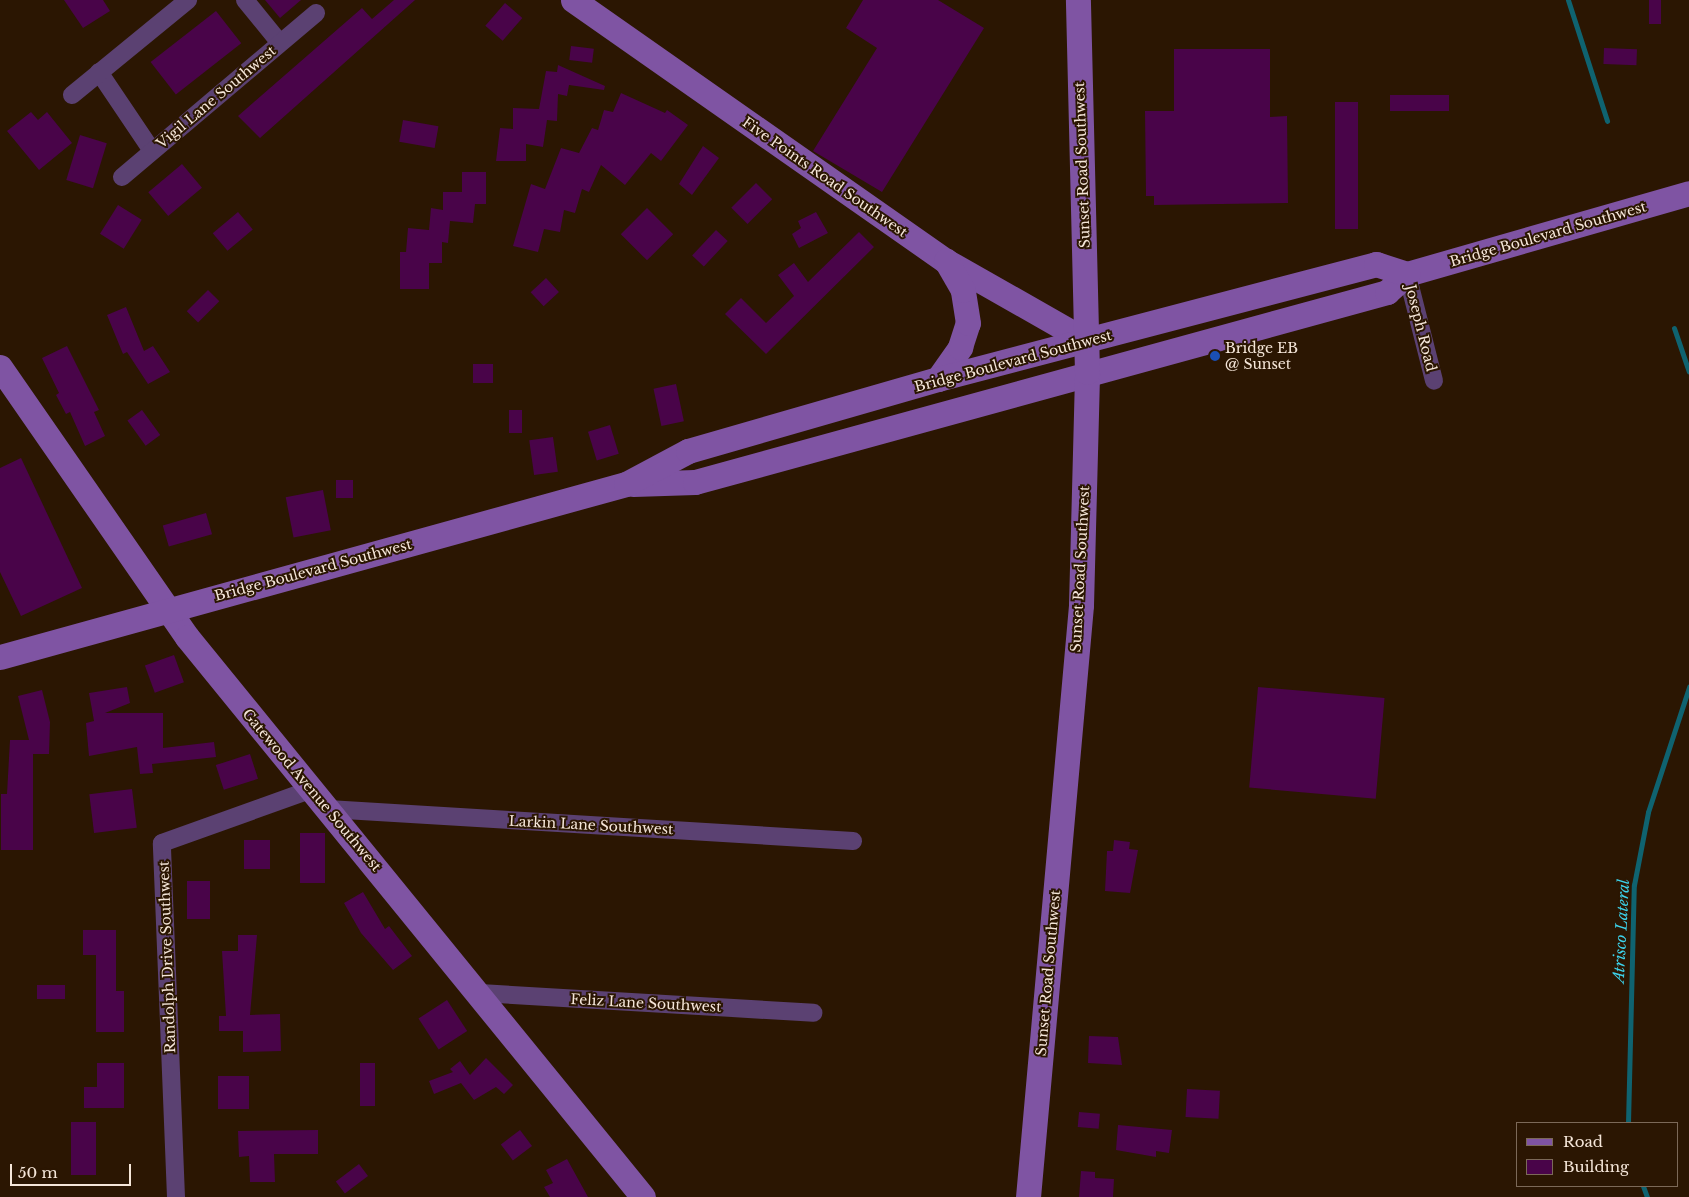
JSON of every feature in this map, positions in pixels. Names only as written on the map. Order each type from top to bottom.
[{"type":"street","points":[[72,95],[188,0]]},
{"type":"street","name":"Vigil Lane Southwest","points":[[245,0],[280,43]]},
{"type":"street","name":"Five Points Road Southwest","points":[[573,0],[946,261],[1087,341]]},
{"type":"street","name":"Sunset Road Southwest","points":[[1028,1197],[1081,604],[1088,372],[1078,0]]},
{"type":"street","name":"Vigil Lane Southwest","points":[[122,178],[316,12]]},
{"type":"street","name":"Vigil Lane Southwest","points":[[99,72],[152,151]]},
{"type":"street","name":"Bridge Boulevard Southwest","points":[[626,484],[695,482],[1088,372],[1386,292],[1407,274],[1689,193]]},
{"type":"street","points":[[938,380],[960,347],[968,322],[963,290],[946,261]]},
{"type":"street","name":"Bridge Boulevard Southwest","points":[[0,657],[626,484],[688,451],[938,380],[1376,264],[1407,274]]},
{"type":"street","name":"Joseph Road","points":[[1407,274],[1434,381]]},
{"type":"street","name":"Gatewood Avenue Southwest","points":[[0,367],[167,610],[310,790],[328,809],[480,994],[643,1197]]},
{"type":"street","name":"Randolph Drive Southwest","points":[[176,1197],[162,843],[310,790]]},
{"type":"street","name":"Larkin Lane Southwest","points":[[328,809],[853,841]]},
{"type":"street","name":"Feliz Lane Southwest","points":[[480,994],[813,1013]]},
{"type":"building","points":[[64,0],[103,0],[110,11],[83,28]]},
{"type":"building","points":[[265,0],[301,0],[280,18]]},
{"type":"building","points":[[394,0],[415,0],[260,138],[238,116],[362,8],[372,19]]},
{"type":"building","points":[[863,0],[938,0],[984,28],[882,192],[813,151],[877,48],[846,28]]},
{"type":"building","points":[[1649,0],[1661,0],[1661,24],[1649,24]]},
{"type":"building","points":[[505,3],[522,18],[503,41],[485,26]]},
{"type":"building","points":[[216,11],[241,43],[176,94],[151,62]]},
{"type":"building","points":[[571,46],[594,49],[592,63],[569,60]]},
{"type":"building","points":[[1604,48],[1637,49],[1636,65],[1603,64]]},
{"type":"building","points":[[1174,49],[1270,49],[1270,117],[1287,116],[1288,203],[1154,205],[1154,196],[1146,196],[1145,111],[1174,111]]},
{"type":"building","points":[[558,65],[605,86],[604,90],[569,85],[567,96],[558,94],[557,121],[547,120],[543,147],[526,144],[526,161],[496,161],[500,128],[513,129],[513,108],[539,109],[546,71],[557,72]]},
{"type":"building","points":[[621,93],[665,113],[667,110],[688,125],[661,161],[651,153],[625,185],[601,165],[589,192],[582,189],[575,213],[564,210],[560,232],[544,229],[538,252],[513,246],[531,184],[545,189],[561,148],[579,153],[592,128],[598,130],[604,110],[613,112]]},
{"type":"building","points":[[1390,95],[1449,95],[1449,111],[1390,111]]},
{"type":"building","points":[[1335,102],[1358,102],[1358,229],[1335,229]]},
{"type":"building","points":[[31,112],[38,120],[47,112],[72,143],[39,170],[7,131]]},
{"type":"building","points":[[403,120],[438,126],[435,148],[399,142]]},
{"type":"building","points":[[80,135],[107,143],[93,188],[66,180]]},
{"type":"building","points":[[703,146],[719,158],[692,195],[679,184]]},
{"type":"building","points":[[182,164],[202,188],[168,216],[148,192]]},
{"type":"building","points":[[462,172],[486,172],[486,204],[475,204],[473,223],[450,221],[448,243],[442,242],[442,263],[429,263],[429,289],[400,289],[400,252],[406,252],[408,228],[429,230],[431,208],[443,210],[443,192],[462,192]]},
{"type":"building","points":[[756,183],[772,199],[748,224],[731,208]]},
{"type":"building","points":[[118,205],[142,220],[124,249],[100,234]]},
{"type":"building","points":[[647,208],[673,234],[647,260],[621,234]]},
{"type":"building","points":[[238,212],[253,230],[228,251],[213,233]]},
{"type":"building","points":[[816,212],[828,233],[799,248],[792,234],[801,228],[798,221]]},
{"type":"building","points":[[716,230],[728,241],[704,267],[692,256]]},
{"type":"building","points":[[859,232],[874,247],[766,354],[725,314],[741,298],[766,323],[794,296],[778,275],[794,263],[808,282]]},
{"type":"building","points":[[546,278],[559,292],[544,306],[531,292]]},
{"type":"building","points":[[208,290],[219,301],[198,323],[187,311]]},
{"type":"building","points":[[126,307],[144,351],[153,346],[170,372],[148,384],[127,352],[123,354],[107,315]]},
{"type":"building","points":[[67,346],[99,410],[94,412],[105,436],[85,446],[70,412],[66,414],[56,395],[59,393],[42,358]]},
{"type":"building","points":[[473,364],[493,364],[493,383],[473,383]]},
{"type":"building","points":[[676,384],[684,421],[661,426],[654,389]]},
{"type":"building","points":[[142,410],[160,435],[146,446],[127,421]]},
{"type":"building","points":[[509,410],[522,410],[522,433],[509,433]]},
{"type":"building","points":[[610,425],[619,454],[597,460],[588,432]]},
{"type":"building","points":[[553,437],[558,472],[534,475],[529,440]]},
{"type":"building","points":[[21,458],[82,588],[21,616],[0,572],[0,468]]},
{"type":"building","points":[[336,480],[353,480],[353,498],[336,498]]},
{"type":"building","points":[[323,490],[331,530],[294,537],[286,497]]},
{"type":"building","points":[[206,513],[212,534],[169,547],[163,525]]},
{"type":"building","points":[[174,655],[184,682],[155,693],[145,666]]},
{"type":"building","points":[[127,687],[130,703],[105,713],[163,713],[163,748],[214,742],[216,757],[152,764],[153,773],[140,774],[137,747],[89,756],[86,723],[94,721],[89,693]]},
{"type":"building","points":[[1258,687],[1385,698],[1376,799],[1249,788]]},
{"type":"building","points":[[42,690],[50,722],[49,754],[33,754],[33,850],[1,850],[1,794],[7,794],[10,740],[29,740],[18,696]]},
{"type":"building","points":[[250,754],[258,779],[224,790],[216,765]]},
{"type":"building","points":[[132,789],[137,828],[94,833],[89,794]]},
{"type":"building","points":[[300,833],[325,833],[325,883],[300,883]]},
{"type":"building","points":[[244,840],[270,840],[270,869],[244,869]]},
{"type":"building","points":[[1114,840],[1130,842],[1129,849],[1138,850],[1130,893],[1105,891],[1107,851],[1113,851]]},
{"type":"building","points":[[187,881],[210,881],[210,919],[187,919]]},
{"type":"building","points":[[363,892],[385,929],[389,926],[412,956],[393,970],[361,933],[344,903]]},
{"type":"building","points":[[83,930],[116,930],[116,991],[124,991],[124,1032],[96,1032],[96,955],[83,955]]},
{"type":"building","points":[[238,935],[257,935],[250,1015],[280,1014],[281,1051],[243,1052],[243,1031],[219,1031],[219,1016],[226,1016],[222,951],[238,951]]},
{"type":"building","points":[[37,985],[65,985],[65,999],[37,999]]},
{"type":"building","points":[[447,1000],[467,1031],[439,1050],[418,1019]]},
{"type":"building","points":[[1089,1036],[1118,1037],[1122,1065],[1088,1063]]},
{"type":"building","points":[[486,1058],[513,1085],[504,1094],[496,1087],[474,1100],[461,1083],[434,1094],[429,1081],[453,1072],[450,1069],[460,1061],[470,1075]]},
{"type":"building","points":[[97,1063],[124,1063],[124,1108],[84,1108],[84,1087],[97,1087]]},
{"type":"building","points":[[360,1063],[375,1063],[375,1106],[360,1106]]},
{"type":"building","points":[[218,1076],[249,1076],[249,1109],[218,1109]]},
{"type":"building","points":[[1187,1089],[1220,1091],[1218,1119],[1186,1117]]},
{"type":"building","points":[[1079,1112],[1100,1114],[1099,1129],[1078,1127]]},
{"type":"building","points":[[71,1122],[96,1122],[96,1175],[71,1175]]},
{"type":"building","points":[[1118,1125],[1172,1130],[1169,1153],[1156,1151],[1156,1157],[1116,1150]]},
{"type":"building","points":[[318,1130],[318,1154],[274,1154],[275,1182],[250,1182],[249,1156],[239,1157],[238,1131]]},
{"type":"building","points":[[520,1130],[532,1146],[513,1160],[501,1144]]},
{"type":"building","points":[[567,1159],[588,1197],[550,1197],[544,1187],[553,1183],[546,1170]]},
{"type":"building","points":[[359,1164],[368,1176],[345,1193],[336,1181]]},
{"type":"building","points":[[1081,1171],[1095,1172],[1095,1178],[1114,1179],[1113,1197],[1079,1197]]},
{"type":"waterway","name":"Atrisco Lateral","points":[[1568,0],[1607,121]]},
{"type":"waterway","name":"Atrisco Lateral","points":[[1674,328],[1689,372]]},
{"type":"waterway","name":"Atrisco Lateral","points":[[1628,1122],[1634,885],[1648,812],[1689,687]]},
{"type":"waterway","name":"Atrisco Lateral","points":[[1643,1187],[1647,1197]]},
{"type":"place","name":"Bridge EB @ Sunset","points":[[1215,356]]}]
